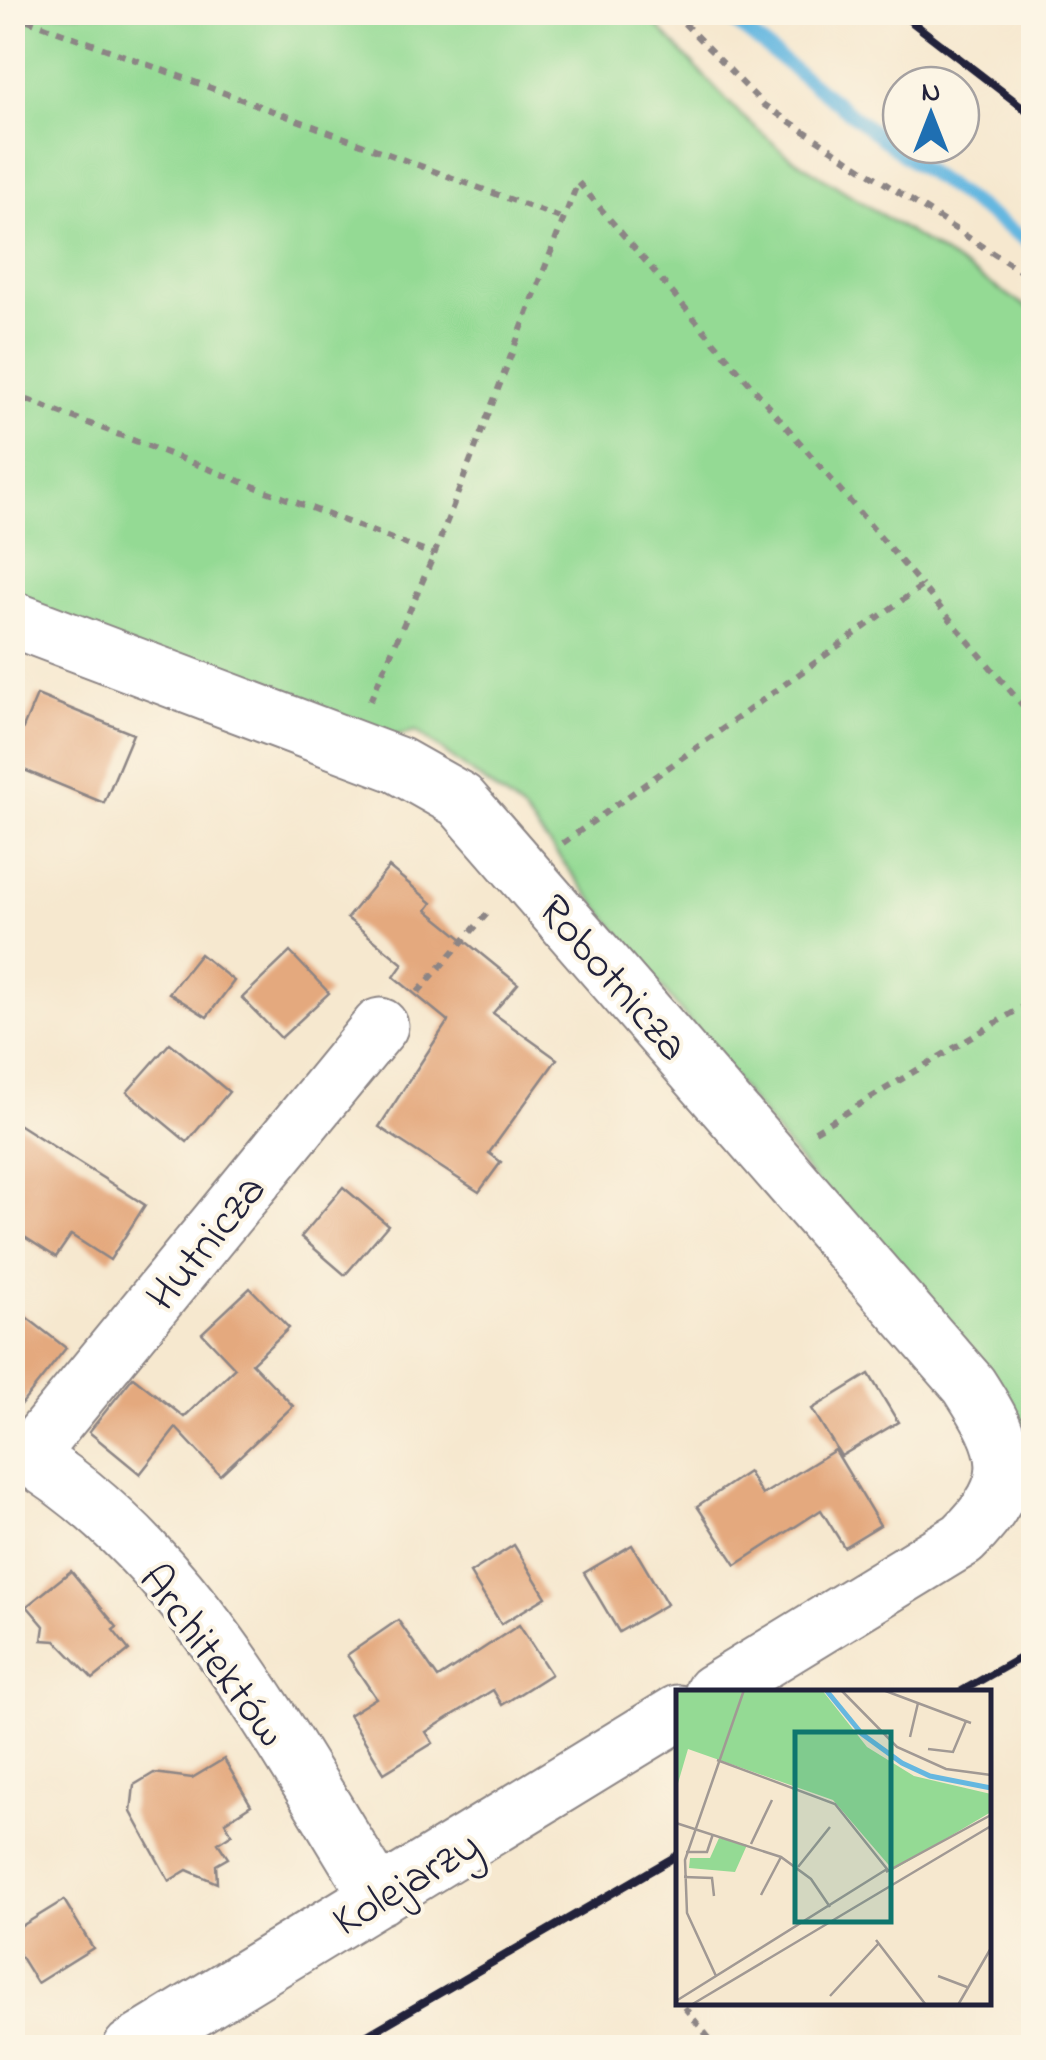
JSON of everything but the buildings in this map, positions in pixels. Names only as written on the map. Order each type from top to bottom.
[{"type":"street","name":"Robotnicza","points":[[12,619],[398,764],[460,800],[525,870],[969,1385],[1003,1447],[996,1522]]},
{"type":"street","name":"Hutnicza","points":[[20,1451],[380,1026]]},
{"type":"street","name":"Architektów","points":[[20,1451],[100,1512],[176,1590],[245,1683],[379,1897]]},
{"type":"street","points":[[715,1690],[996,1522]]},
{"type":"street","name":"Kolejarzy","points":[[131,2048],[676,1714]]},
{"type":"path","points":[[673,12],[764,106],[1034,280]]},
{"type":"path","points":[[12,14],[563,220]]},
{"type":"path","points":[[351,746],[434,555],[578,182],[1034,718]]},
{"type":"path","points":[[12,394],[434,555]]},
{"type":"path","points":[[380,1026],[399,1013],[525,870],[922,586]]},
{"type":"path","points":[[771,1158],[1034,1000]]},
{"type":"path","points":[[684,2007],[717,2048]]},
{"type":"green space","points":[[12,13],[645,13],[742,116],[786,154],[1033,311],[1033,1458],[522,810],[416,731],[351,746],[13,618]]},
{"type":"waterway","points":[[721,12],[903,155],[1034,246]]},
{"type":"railway","points":[[899,12],[1034,116]]},
{"type":"railway","points":[[964,1690],[1034,1650]]},
{"type":"railway","points":[[345,2048],[676,1856]]}]
